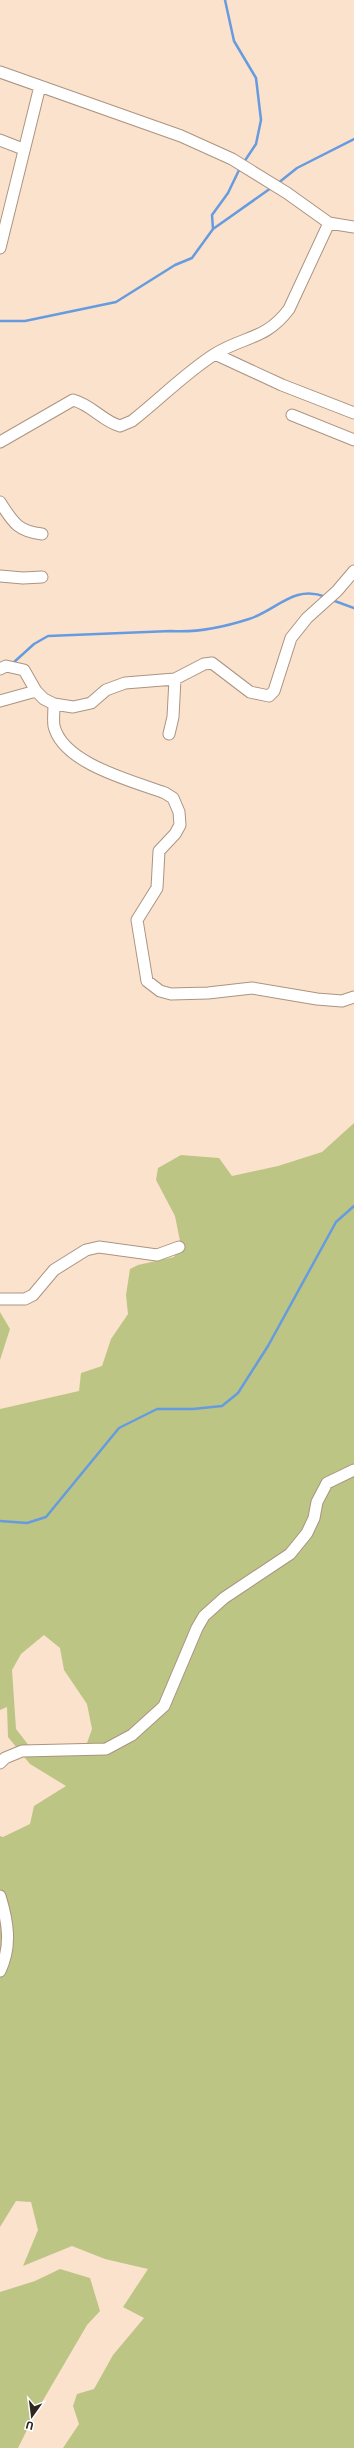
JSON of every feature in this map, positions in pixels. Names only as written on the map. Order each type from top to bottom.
[{"type":"street","points":[[0,72],[181,136],[232,158],[287,193],[328,224],[354,227]]},
{"type":"street","points":[[0,248],[23,149],[40,86]]},
{"type":"street","points":[[0,140],[23,149]]},
{"type":"street","points":[[0,442],[74,400],[84,403],[110,423],[120,426],[132,421],[215,354],[266,332],[280,320],[289,309],[328,224]]},
{"type":"street","points":[[215,354],[282,385],[354,413]]},
{"type":"street","points":[[292,415],[354,440]]},
{"type":"street","points":[[0,502],[14,522],[23,530],[42,534]]},
{"type":"street","points":[[8,668],[24,670],[30,678],[36,691],[44,700],[54,704],[83,706],[91,703],[106,690],[125,683],[175,679],[204,664],[212,663],[250,692],[269,696],[274,691],[291,638],[307,618],[337,591],[354,571]]},
{"type":"street","points":[[0,576],[23,578],[42,577]]},
{"type":"street","points":[[169,734],[174,717],[175,679]]},
{"type":"street","points":[[0,701],[36,691]]},
{"type":"street","points":[[54,704],[54,726],[62,742],[76,754],[97,768],[165,793],[173,798],[179,812],[180,824],[175,834],[159,851],[157,888],[137,920],[145,977],[152,986],[171,994],[208,993],[252,988],[317,999],[342,1000],[354,997]]},
{"type":"street","points":[[0,1300],[25,1299],[33,1295],[54,1270],[86,1250],[99,1247],[157,1255],[179,1247]]},
{"type":"street","points":[[0,1763],[5,1758],[22,1751],[106,1749],[132,1735],[145,1725],[164,1706],[204,1616],[234,1591],[290,1554],[308,1533],[314,1518],[317,1502],[327,1484],[354,1470]]},
{"type":"street","points":[[0,1896],[8,1926],[8,1946],[0,1971]]},
{"type":"green space","points":[[354,1123],[354,2448],[63,2448],[79,2424],[73,2406],[77,2394],[94,2389],[113,2355],[144,2318],[123,2307],[148,2269],[105,2259],[72,2246],[23,2266],[38,2230],[31,2202],[16,2201],[0,2227],[0,1836],[3,1837],[30,1824],[34,1806],[66,1786],[30,1764],[8,1737],[7,1707],[0,1710],[0,1409],[79,1391],[81,1373],[102,1366],[111,1339],[128,1314],[126,1295],[130,1269],[138,1265],[174,1257],[180,1241],[175,1216],[156,1180],[158,1168],[181,1155],[219,1158],[232,1176],[278,1166],[322,1152]],"holes":[[[44,1635],[60,1648],[64,1670],[87,1704],[92,1729],[87,1743],[30,1747],[16,1729],[12,1670],[21,1654]]]},
{"type":"green space","points":[[0,1312],[10,1329],[0,1360]]},
{"type":"green space","points":[[60,2269],[90,2278],[100,2311],[87,2325],[35,2414],[18,2448],[0,2448],[0,2292],[35,2281]]},
{"type":"waterway","points":[[225,0],[234,41],[256,78],[261,120],[256,144],[244,162]]},
{"type":"waterway","points":[[277,184],[297,168],[354,139]]},
{"type":"waterway","points":[[213,229],[212,215],[228,193],[240,168]]},
{"type":"waterway","points":[[0,321],[25,321],[116,302],[175,265],[192,258],[213,229],[271,188]]},
{"type":"waterway","points":[[13,663],[34,644],[48,636],[201,630],[230,625],[249,619],[295,596],[315,594],[326,597]]},
{"type":"waterway","points":[[332,600],[354,608]]},
{"type":"waterway","points":[[0,1521],[27,1523],[46,1517],[119,1428],[157,1409],[193,1409],[222,1406],[238,1393],[268,1346],[336,1222],[354,1206]]}]
